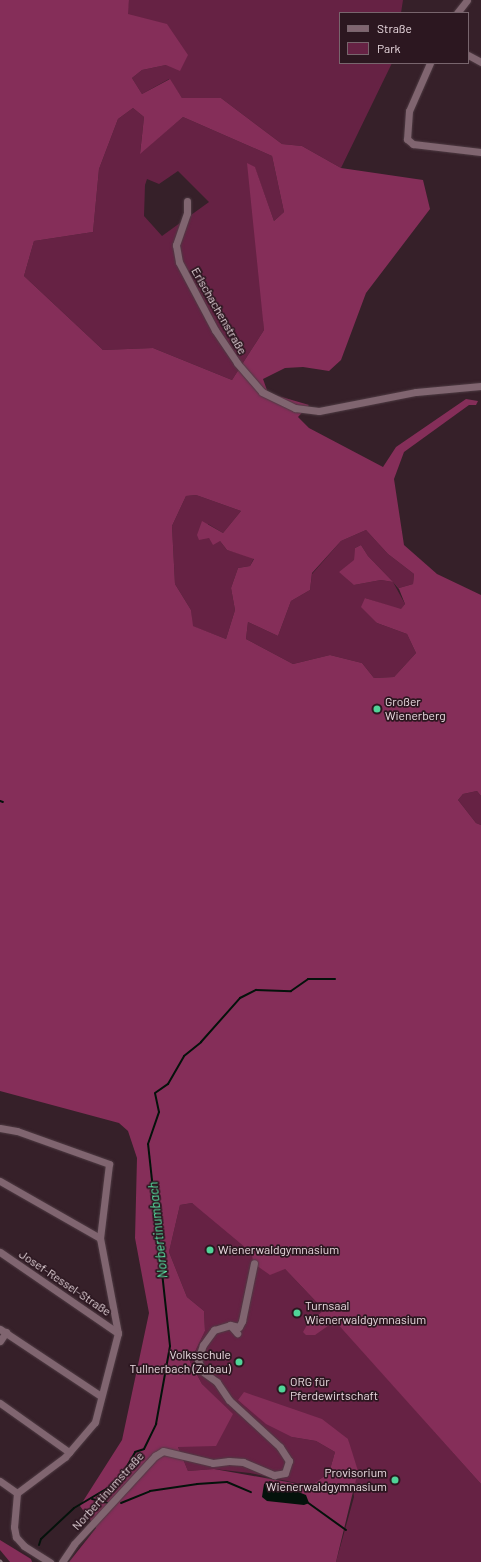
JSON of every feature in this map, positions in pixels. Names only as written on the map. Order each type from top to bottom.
[{"type":"street","points":[[458,12],[467,0]]},
{"type":"street","points":[[469,56],[481,62]]},
{"type":"street","points":[[430,64],[409,111],[407,139],[414,144],[481,152]]},
{"type":"street","name":"Erlschachenstraße","points":[[187,201],[187,213],[176,245],[179,262],[215,330],[237,363],[262,392],[294,408],[319,411],[416,392],[481,386]]},
{"type":"street","points":[[0,1128],[4,1127],[17,1131],[109,1164],[100,1238],[118,1333],[94,1422],[70,1452],[16,1493],[14,1527],[16,1537],[24,1546],[50,1562]]},
{"type":"street","points":[[0,1181],[100,1238]]},
{"type":"street","name":"Josef-Ressel-Straße","points":[[0,1252],[118,1333]]},
{"type":"street","name":"Norbertinumstraße","points":[[62,1562],[74,1544],[155,1456],[163,1451],[213,1463],[229,1461],[242,1462],[274,1475],[285,1473],[289,1461],[280,1447],[229,1400],[217,1382],[202,1371],[198,1360],[203,1345],[214,1330],[230,1325],[239,1327],[242,1321],[254,1263]]},
{"type":"street","points":[[230,1325],[237,1333]]},
{"type":"street","points":[[0,1340],[3,1330],[101,1396]]},
{"type":"street","points":[[0,1404],[70,1452]]},
{"type":"street","points":[[0,1481],[16,1493]]},
{"type":"green space","points":[[129,0],[403,0],[401,12],[339,12],[339,64],[392,64],[341,168],[302,146],[282,144],[221,98],[182,98],[169,79],[142,94],[132,78],[142,70],[166,65],[127,14]]},
{"type":"green space","points":[[133,108],[144,117],[140,153],[183,117],[272,156],[284,212],[274,221],[255,168],[264,330],[232,380],[153,348],[103,350],[24,276],[34,241],[93,232],[99,169],[118,119]],"holes":[[[178,171],[209,202],[162,236],[144,216],[145,185],[147,179],[159,184]]]},
{"type":"green space","points":[[196,495],[241,511],[223,533],[208,524],[209,538],[220,541],[227,550],[254,558],[250,566],[238,568],[231,588],[235,610],[226,639],[192,626],[191,610],[175,584],[172,526],[186,496]]},
{"type":"green space","points":[[366,530],[388,554],[414,574],[413,584],[399,588],[368,556],[361,545],[355,548],[354,585],[381,580],[393,582],[405,604],[401,610],[365,598],[377,623],[407,634],[416,653],[394,677],[374,678],[362,663],[330,655],[293,664],[246,639],[248,622],[278,636],[291,601],[310,590],[312,574],[341,541]]},
{"type":"green space","points":[[477,791],[481,796],[481,825],[476,823],[458,800],[463,794]]},
{"type":"green space","points":[[192,1203],[285,1269],[324,1310],[308,1323],[336,1321],[481,1484],[481,1562],[336,1562],[354,1497],[348,1439],[292,1437],[316,1441],[335,1452],[329,1473],[310,1486],[250,1473],[214,1469],[188,1471],[178,1447],[232,1414],[202,1384],[190,1362],[205,1331],[204,1311],[187,1297],[169,1252],[180,1205]]},
{"type":"shaded area","points":[[0,0],[129,0],[128,14],[167,24],[188,55],[180,71],[166,65],[142,70],[132,78],[142,94],[170,79],[182,98],[221,98],[282,144],[302,146],[341,168],[423,180],[430,209],[366,293],[341,360],[329,371],[303,367],[285,368],[263,379],[268,393],[309,405],[298,417],[309,428],[383,467],[396,447],[466,399],[478,401],[476,405],[469,405],[404,452],[394,479],[404,545],[437,574],[481,595],[481,796],[477,791],[463,794],[458,800],[476,823],[481,825],[481,1484],[335,1321],[315,1335],[306,1335],[303,1332],[308,1323],[324,1310],[285,1269],[270,1275],[253,1263],[252,1253],[192,1203],[180,1205],[169,1252],[187,1297],[204,1311],[205,1331],[190,1362],[202,1384],[233,1414],[216,1446],[178,1447],[188,1471],[214,1469],[310,1486],[329,1473],[335,1452],[316,1441],[292,1437],[266,1424],[238,1400],[244,1392],[322,1419],[348,1439],[358,1471],[336,1562],[69,1562],[96,1528],[80,1506],[122,1440],[149,1313],[135,1238],[137,1158],[128,1131],[119,1123],[0,1091]],"holes":[[[133,108],[144,117],[140,154],[183,117],[272,156],[284,212],[274,221],[255,167],[247,163],[264,330],[232,380],[153,348],[103,350],[24,276],[34,241],[93,232],[99,169],[118,119]],[[196,495],[241,511],[223,533],[202,521],[197,535],[199,540],[209,538],[213,545],[220,541],[227,550],[254,559],[250,566],[238,568],[231,588],[235,610],[226,639],[193,626],[191,610],[175,584],[172,526],[186,496]],[[366,530],[388,554],[414,574],[413,584],[399,588],[368,556],[361,545],[355,548],[354,560],[339,572],[354,585],[381,580],[393,582],[399,589],[405,604],[401,609],[365,598],[361,607],[377,623],[407,634],[416,653],[394,677],[374,678],[362,663],[330,655],[293,664],[246,639],[248,622],[278,636],[291,601],[310,590],[312,573],[341,541]]]},
{"type":"shaded area","points":[[270,1481],[306,1495],[309,1503],[304,1505],[267,1501],[262,1497],[264,1484]]},
{"type":"shaded area","points":[[0,1540],[31,1559],[32,1562],[10,1562],[0,1550]]},
{"type":"waterway","name":"Norbertinumbach","points":[[39,1545],[41,1539],[74,1508],[118,1482],[135,1452],[144,1449],[156,1424],[170,1346],[148,1144],[159,1112],[155,1093],[168,1084],[184,1056],[201,1042],[240,998],[256,990],[291,991],[308,979],[335,979]]},
{"type":"waterway","points":[[121,1503],[150,1491],[197,1484],[227,1482],[251,1492]]},
{"type":"waterway","points":[[92,1499],[108,1503]]},
{"type":"waterway","points":[[307,1502],[346,1530]]},
{"type":"place","name":"Großer Wienerberg","points":[[377,709]]},
{"type":"place","name":"Wienerwaldgymnasium","points":[[210,1250]]},
{"type":"place","name":"Turnsaal Wienerwaldgymnasium","points":[[297,1313]]},
{"type":"place","name":"Volksschule Tullnerbach (Zubau)","points":[[239,1362]]},
{"type":"place","name":"ORG für Pferdewirtschaft","points":[[282,1389]]},
{"type":"place","name":"Provisorium Wienerwaldgymnasium","points":[[395,1480]]}]
